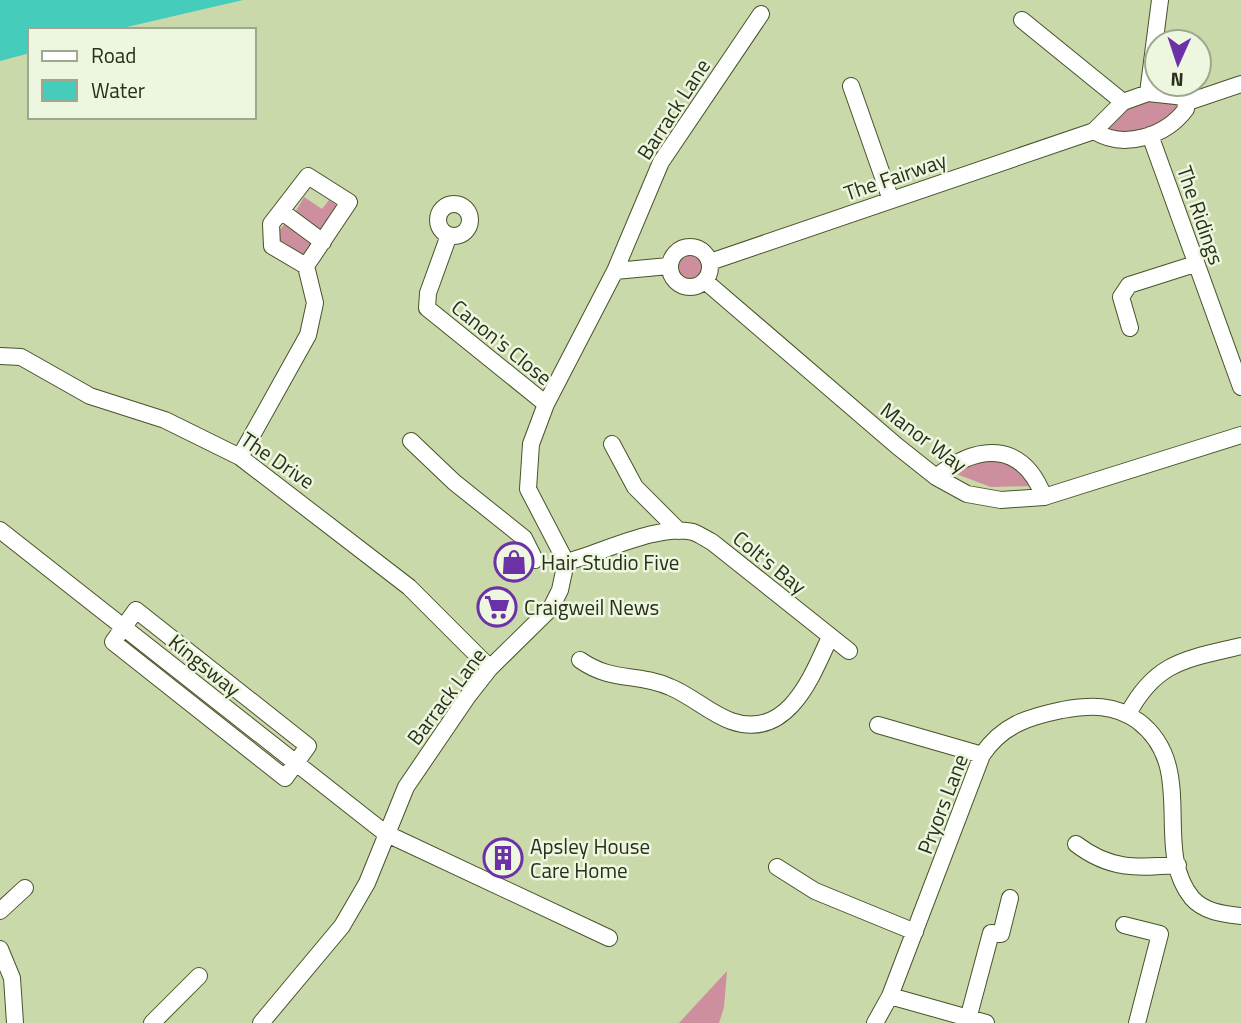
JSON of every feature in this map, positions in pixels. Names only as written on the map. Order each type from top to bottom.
[{"type":"street","points":[[1156,28],[1160,0]]},
{"type":"street","name":"Barrack Lane","points":[[261,1023],[342,926],[366,883],[406,787],[490,668],[551,608],[565,576],[566,562],[528,489],[531,444],[546,404],[615,271],[661,162],[761,14]]},
{"type":"street","points":[[1022,20],[1123,102]]},
{"type":"street","points":[[1094,131],[1119,139],[1150,135],[1181,116],[1188,102],[1241,84]]},
{"type":"street","points":[[851,86],[891,200]]},
{"type":"street","name":"The Fairway","points":[[710,262],[1094,131],[1123,102],[1143,95]]},
{"type":"street","name":"The Fairway","points":[[1183,98],[1188,102]]},
{"type":"street","name":"The Ridings","points":[[1150,135],[1241,387]]},
{"type":"street","points":[[240,457],[308,335],[314,303],[306,266],[272,246],[271,224],[308,176],[349,202],[306,266]]},
{"type":"street","points":[[281,211],[323,242]]},
{"type":"street","name":"Canon's Close","points":[[449,235],[428,293],[427,308],[546,404]]},
{"type":"street","points":[[685,248],[703,251],[710,262],[705,281],[695,286],[683,285],[674,278],[669,266],[675,255],[685,248]]},
{"type":"street","points":[[1130,328],[1121,297],[1129,285],[1195,264]]},
{"type":"street","points":[[615,271],[669,266]]},
{"type":"street","name":"Manor Way","points":[[705,281],[936,477],[960,491],[985,498],[1044,497],[1241,435]]},
{"type":"street","name":"The Drive","points":[[0,356],[21,357],[90,396],[165,420],[240,457],[409,587],[490,668]]},
{"type":"street","points":[[411,441],[454,482],[524,538],[535,560]]},
{"type":"street","name":"Colt's Bay","points":[[612,444],[635,486],[678,531],[693,532],[712,542],[849,651]]},
{"type":"street","points":[[936,477],[965,457],[987,452],[1000,454],[1022,464],[1039,483],[1044,497]]},
{"type":"street","points":[[0,530],[123,627]]},
{"type":"street","points":[[566,562],[607,547],[678,531]]},
{"type":"street","points":[[135,610],[308,746],[296,764],[285,778],[113,642],[135,610]]},
{"type":"street","points":[[580,660],[599,674],[651,680],[671,687],[733,722],[763,722],[781,715],[798,700],[830,637]]},
{"type":"street","points":[[1128,714],[1141,689],[1160,673],[1198,656],[1241,646]]},
{"type":"street","name":"Pryors Lane","points":[[875,1023],[890,996],[982,755],[1001,732],[1018,722],[1043,714],[1079,707],[1110,706],[1128,714],[1149,730],[1162,748],[1170,769],[1178,865],[1182,881],[1193,899],[1219,913],[1241,916]]},
{"type":"street","points":[[878,725],[982,755]]},
{"type":"street","points":[[296,764],[385,833],[609,938]]},
{"type":"street","points":[[1076,844],[1095,859],[1121,866],[1178,865]]},
{"type":"street","points":[[777,867],[815,891],[915,932]]},
{"type":"street","points":[[0,912],[25,888]]},
{"type":"street","points":[[968,1019],[991,933],[1001,934],[1010,898]]},
{"type":"street","points":[[1125,925],[1160,934],[1137,1023]]},
{"type":"street","points":[[0,949],[12,978],[15,1023]]},
{"type":"street","points":[[152,1023],[199,976]]},
{"type":"street","points":[[890,996],[986,1023]]},
{"type":"shaded area","points":[[1156,99],[1182,103],[1164,119],[1148,128],[1129,132],[1105,131],[1115,118],[1127,109]]},
{"type":"shaded area","points":[[304,197],[322,209],[329,200],[339,207],[320,233],[297,216],[296,211]]},
{"type":"shaded area","points":[[287,221],[315,242],[306,257],[281,244],[278,232]]},
{"type":"shaded area","points":[[690,254],[699,258],[703,267],[699,276],[690,280],[681,276],[677,267],[681,258]]},
{"type":"shaded area","points":[[989,458],[1014,466],[1031,486],[991,487],[951,472]]},
{"type":"shaded area","points":[[727,971],[724,1007],[719,1023],[679,1023]]},
{"type":"water","points":[[0,0],[243,0],[123,28],[28,28],[28,54],[0,61]]},
{"type":"place","name":"Hair Studio Five","points":[[514,562]]},
{"type":"place","name":"Craigweil News","points":[[497,607]]},
{"type":"place","name":"Apsley House Care Home","points":[[503,858]]}]
